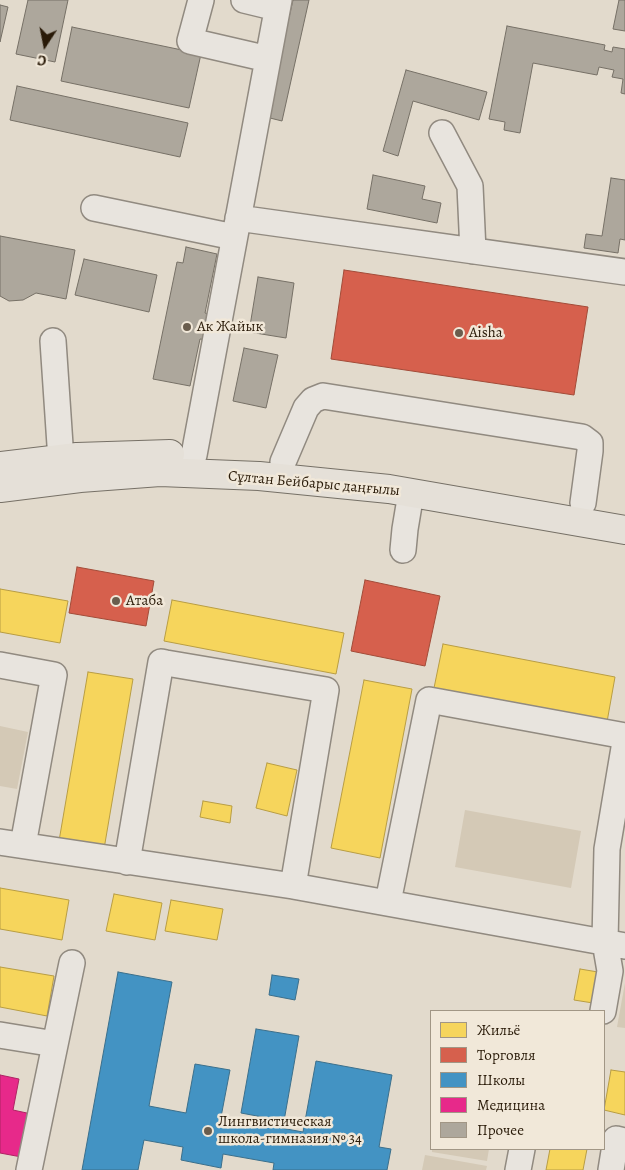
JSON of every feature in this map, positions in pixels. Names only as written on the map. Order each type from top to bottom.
[{"type":"main road","name":"Сұлтан Бейбарыс даңғылы","points":[[0,466],[160,454],[194,455],[392,471],[625,511]]},
{"type":"main road","name":"Сұлтан Бейбарыс даңғылы","points":[[0,488],[80,478],[160,472],[259,476],[389,489],[625,530]]},
{"type":"street","points":[[201,0],[190,41],[268,59]]},
{"type":"street","points":[[194,455],[278,4],[244,0]]},
{"type":"street","points":[[442,133],[470,186],[473,251]]},
{"type":"street","points":[[94,208],[236,227],[473,251],[625,272]]},
{"type":"street","points":[[53,341],[61,460]]},
{"type":"street","points":[[283,462],[306,408],[313,400],[323,396],[582,436],[590,442],[582,503]]},
{"type":"street","points":[[403,550],[411,493]]},
{"type":"street","points":[[127,862],[161,662],[326,690],[293,886]]},
{"type":"street","points":[[0,665],[54,675],[12,844],[293,886],[615,944]]},
{"type":"street","points":[[388,902],[429,700],[625,736]]},
{"type":"street","points":[[603,1010],[615,944],[616,850],[625,742]]},
{"type":"street","points":[[29,1170],[72,963]]},
{"type":"street","points":[[0,1035],[55,1044]]},
{"type":"street","points":[[611,1170],[616,1139],[625,1140]]},
{"type":"street","points":[[518,1170],[522,1150]]},
{"type":"shaded area","points":[[0,726],[28,732],[17,789],[0,786]]},
{"type":"shaded area","points":[[465,810],[581,831],[571,888],[455,867]]},
{"type":"shaded area","points":[[625,983],[625,1028],[617,1027]]},
{"type":"shaded area","points":[[432,1150],[489,1150],[487,1161],[432,1152]]},
{"type":"shaded area","points":[[425,1155],[487,1166],[486,1170],[422,1170]]},
{"type":"building: Жильё","points":[[0,589],[68,601],[60,643],[0,632]]},
{"type":"building: Жильё","points":[[172,600],[344,633],[336,674],[164,641]]},
{"type":"building: Жильё","points":[[443,644],[615,677],[607,722],[434,688]]},
{"type":"building: Жильё","points":[[88,672],[133,679],[104,849],[59,841]]},
{"type":"building: Жильё","points":[[364,680],[412,689],[380,858],[331,848]]},
{"type":"building: Жильё","points":[[267,763],[297,770],[287,816],[256,808]]},
{"type":"building: Жильё","points":[[203,801],[232,806],[230,823],[200,817]]},
{"type":"building: Жильё","points":[[0,888],[69,900],[62,940],[0,929]]},
{"type":"building: Жильё","points":[[114,894],[162,903],[155,940],[106,931]]},
{"type":"building: Жильё","points":[[171,900],[223,909],[217,940],[165,931]]},
{"type":"building: Жильё","points":[[0,967],[54,976],[47,1016],[0,1007]]},
{"type":"building: Жильё","points":[[580,969],[598,972],[593,1003],[574,1000]]},
{"type":"building: Жильё","points":[[611,1070],[625,1072],[625,1115],[605,1110]]},
{"type":"building: Жильё","points":[[550,1150],[587,1150],[583,1170],[546,1170]]},
{"type":"building: Торговля","name":"Aisha","points":[[344,270],[588,307],[574,395],[331,359]]},
{"type":"building: Торговля","points":[[77,567],[154,581],[146,626],[69,613]]},
{"type":"building: Торговля","points":[[365,580],[440,596],[425,666],[351,651]]},
{"type":"building: Школы","points":[[118,972],[172,982],[149,1106],[186,1113],[195,1064],[230,1070],[221,1117],[303,1132],[316,1061],[392,1075],[379,1147],[391,1149],[387,1170],[273,1170],[274,1163],[223,1154],[221,1168],[181,1160],[183,1147],[144,1140],[138,1170],[82,1170]]},
{"type":"building: Школы","points":[[272,975],[299,979],[295,1000],[269,995]]},
{"type":"building: Школы","points":[[256,1029],[299,1036],[284,1121],[241,1113]]},
{"type":"building: Медицина","points":[[0,1075],[19,1079],[13,1110],[36,1115],[27,1158],[0,1153]]},
{"type":"building: Прочее","points":[[28,0],[68,0],[55,62],[16,54]]},
{"type":"building: Прочее","points":[[293,0],[309,0],[282,121],[266,117]]},
{"type":"building: Прочее","points":[[619,0],[625,0],[625,31],[613,29]]},
{"type":"building: Прочее","points":[[0,5],[8,7],[0,42]]},
{"type":"building: Прочее","points":[[507,26],[605,45],[604,50],[612,52],[613,47],[625,49],[625,94],[621,93],[623,79],[612,77],[614,70],[599,67],[597,75],[533,63],[520,133],[504,130],[505,122],[489,119]]},
{"type":"building: Прочее","points":[[72,27],[201,54],[189,108],[61,81]]},
{"type":"building: Прочее","points":[[406,70],[487,92],[479,120],[413,101],[398,156],[383,151]]},
{"type":"building: Прочее","points":[[17,86],[188,123],[180,157],[10,120]]},
{"type":"building: Прочее","points":[[373,175],[425,186],[422,199],[441,203],[437,223],[367,209]]},
{"type":"building: Прочее","points":[[611,178],[625,180],[625,240],[620,239],[618,253],[584,248],[586,234],[602,236]]},
{"type":"building: Прочее","points":[[0,236],[75,250],[66,299],[36,293],[23,300],[9,301],[0,296]]},
{"type":"building: Прочее","name":"Ак Жайык","points":[[186,247],[217,254],[205,313],[212,315],[207,340],[200,339],[190,386],[153,379],[177,262],[183,263]]},
{"type":"building: Прочее","points":[[84,259],[157,275],[149,312],[75,295]]},
{"type":"building: Прочее","points":[[258,277],[294,283],[286,338],[249,332]]},
{"type":"building: Прочее","points":[[244,348],[278,355],[266,408],[233,401]]},
{"type":"place","name":"Ак Жайык","points":[[187,327]]},
{"type":"place","name":"Aisha","points":[[459,333]]},
{"type":"place","name":"Атаба","points":[[116,601]]},
{"type":"place","name":"Лингвистическая школа-гимназия № 34","points":[[208,1131]]}]
